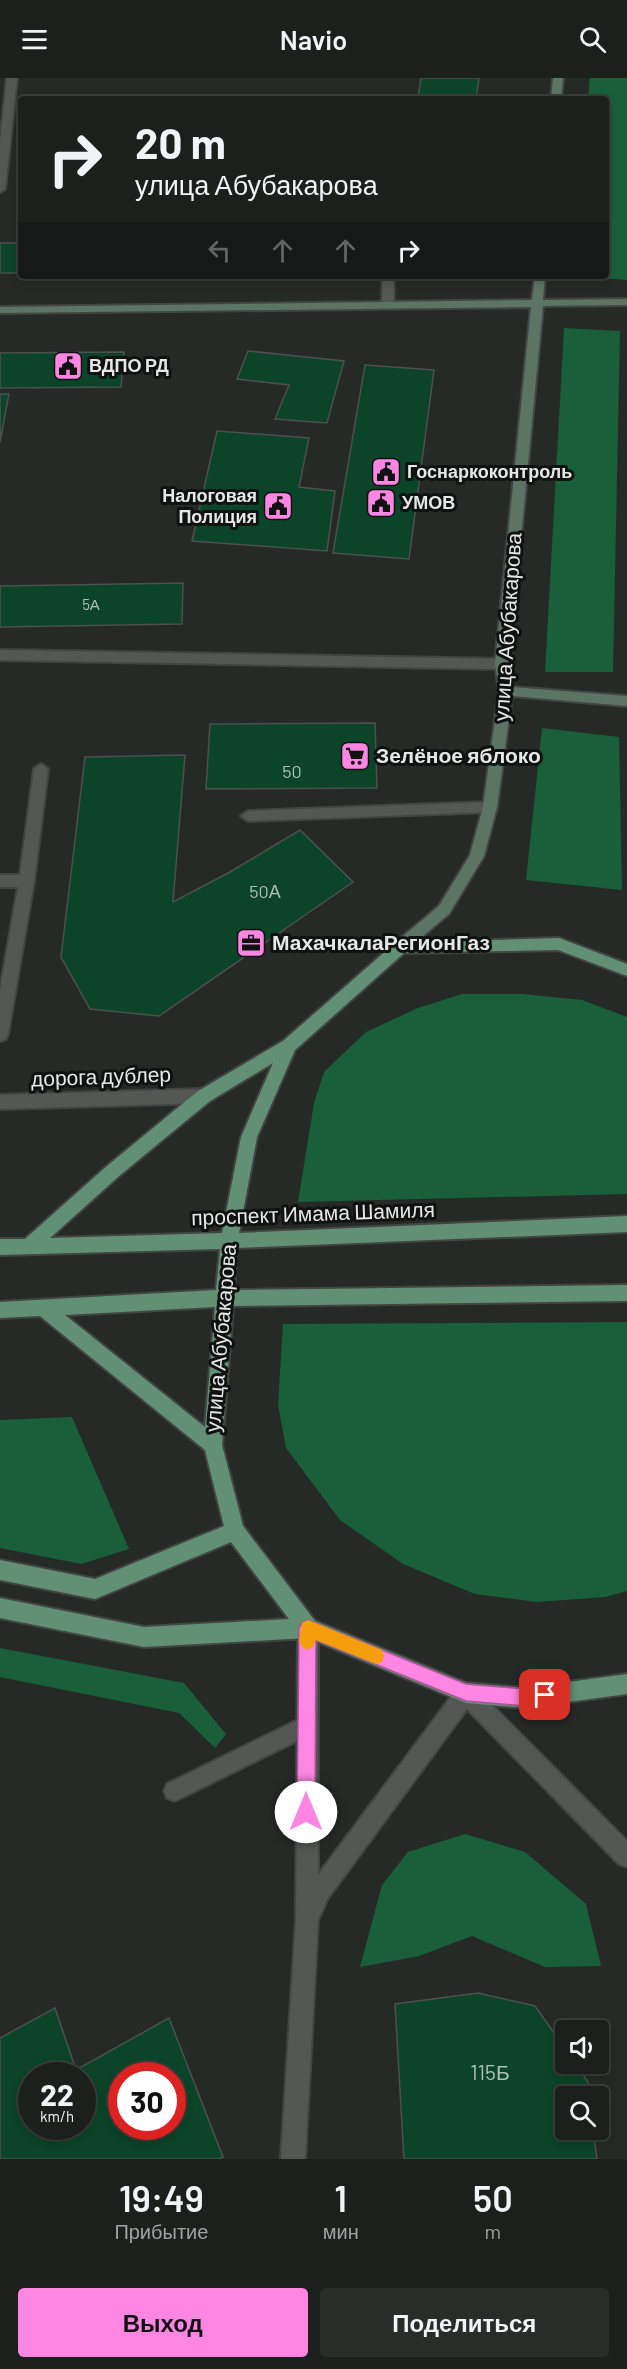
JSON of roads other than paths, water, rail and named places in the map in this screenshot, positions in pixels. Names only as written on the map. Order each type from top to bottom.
[{"type":"main road","points":[[556,96],[558,78]]},
{"type":"main road","name":"улица Абубакарова","points":[[308,1628],[235,1531],[213,1445],[229,1241],[249,1137],[289,1046],[444,910],[477,856],[490,807],[506,692],[502,664],[540,279]]},
{"type":"main road","points":[[0,310],[627,302]]},
{"type":"main road","points":[[506,692],[627,701]]},
{"type":"main road","points":[[400,947],[559,944],[627,970]]},
{"type":"main road","points":[[28,1247],[113,1171],[204,1096],[289,1046]]},
{"type":"main road","name":"проспект Имама Шамиля","points":[[0,1247],[229,1241],[627,1224]]},
{"type":"main road","points":[[0,1310],[226,1298],[627,1293]]},
{"type":"main road","points":[[45,1309],[213,1445]]},
{"type":"main road","points":[[0,1570],[95,1589],[235,1531]]},
{"type":"main road","points":[[0,1608],[144,1637],[308,1628],[466,1693],[524,1698],[627,1684]]},
{"type":"street","points":[[0,189],[12,78]]},
{"type":"street","points":[[388,279],[388,305]]},
{"type":"street","points":[[0,655],[502,664]]},
{"type":"street","points":[[0,1034],[27,881],[41,769]]},
{"type":"street","points":[[248,816],[490,807]]},
{"type":"street","points":[[0,880],[27,881]]},
{"type":"street","name":"дорога дублер","points":[[0,1102],[204,1096]]},
{"type":"street","points":[[293,2159],[307,1920],[308,1628]]},
{"type":"street","points":[[307,1920],[320,1890],[466,1693],[627,1856]]},
{"type":"street","points":[[174,1791],[306,1726]]},
{"type":"place","name":"ВДПО РД","points":[[68,366]]},
{"type":"place","name":"Госнаркоконтроль","points":[[386,472]]},
{"type":"place","name":"УМОВ","points":[[381,503]]},
{"type":"place","name":"Налоговая Полиция","points":[[278,506]]},
{"type":"place","name":"Зелёное яблоко","points":[[355,756]]},
{"type":"place","name":"МахачкалаРегионГаз","points":[[251,943]]}]
